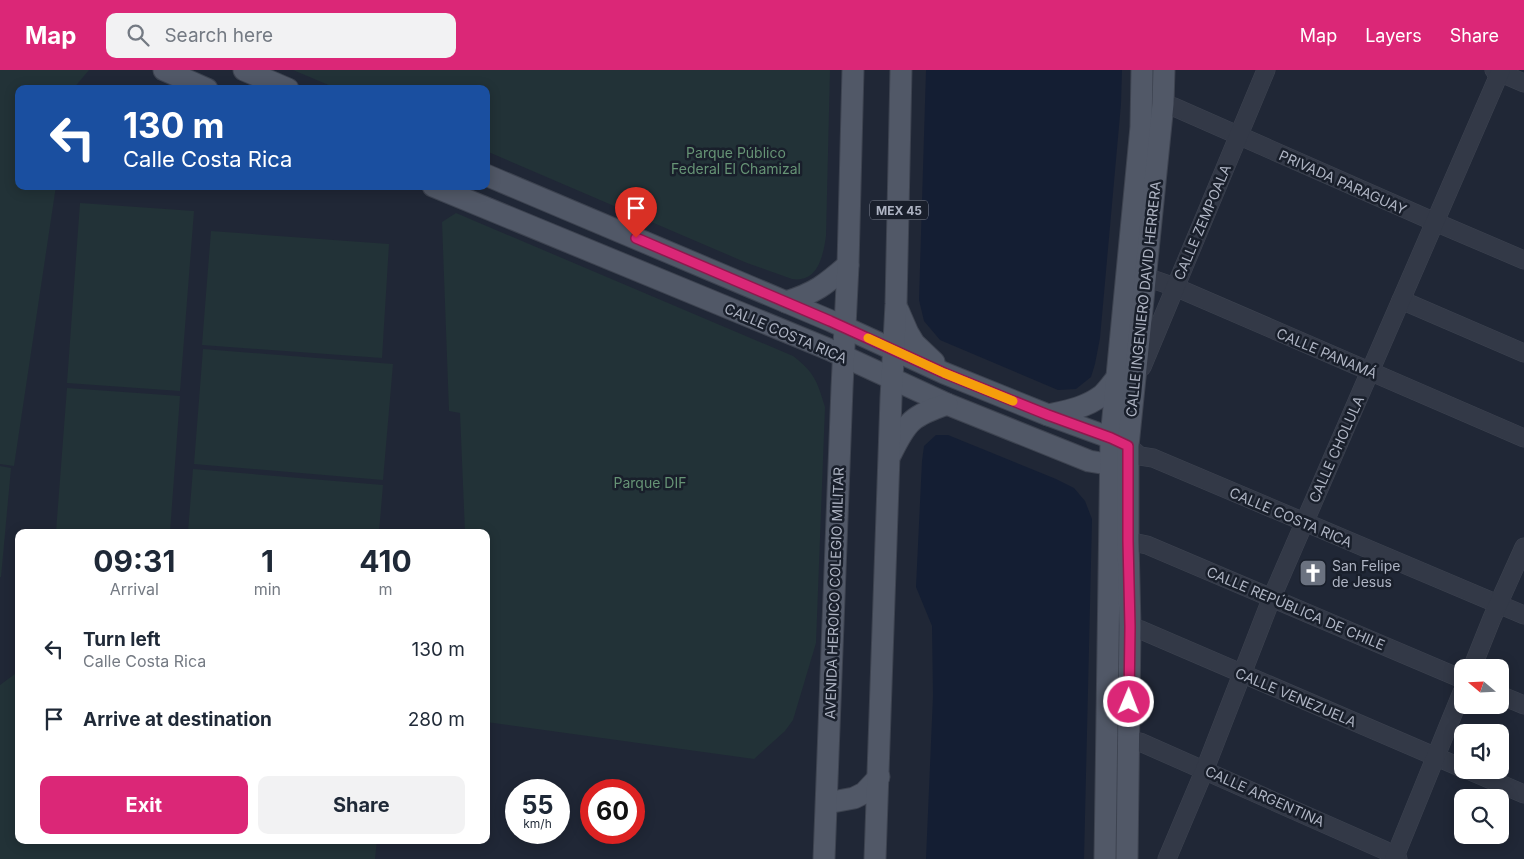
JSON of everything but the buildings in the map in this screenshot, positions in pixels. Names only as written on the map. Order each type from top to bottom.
[{"type":"main road","points":[[164,70],[198,85]]},
{"type":"main road","points":[[244,70],[279,85]]},
{"type":"main road","name":"MEX 45","points":[[845,327],[853,70]]},
{"type":"main road","name":"MEX 45","points":[[894,349],[900,188],[901,70]]},
{"type":"main road","name":"CALLE INGENIERO DAVID HERRERA","points":[[1137,277],[1142,70]]},
{"type":"main road","name":"CALLE INGENIERO DAVID HERRERA","points":[[1105,859],[1126,374],[1137,277],[1163,104],[1164,70]]},
{"type":"main road","name":"CALLE COSTA RICA","points":[[490,177],[845,327],[944,373],[1048,415],[1124,452]]},
{"type":"main road","points":[[497,213],[508,184]]},
{"type":"main road","name":"CALLE COSTA RICA","points":[[442,190],[844,357],[947,404],[1089,462],[1101,463],[1124,452]]},
{"type":"main road","points":[[786,302],[807,296],[826,285],[848,265]]},
{"type":"main road","points":[[896,304],[914,342],[944,373]]},
{"type":"main road","name":"AVENIDA HEROICO COLEGIO MILITAR","points":[[824,859],[845,327]]},
{"type":"main road","points":[[875,859],[894,349]]},
{"type":"main road","points":[[1048,415],[1084,406],[1101,395],[1126,374]]},
{"type":"main road","points":[[889,459],[907,425],[925,412],[947,404]]},
{"type":"main road","name":"CALLE INGENIERO DAVID HERRERA","points":[[1124,452],[1130,627],[1127,859]]},
{"type":"main road","points":[[827,803],[854,798],[864,793],[879,777]]},
{"type":"street","name":"CALLE ZEMPOALA","points":[[1126,374],[1142,367],[1266,70]]},
{"type":"street","points":[[1498,71],[1524,83]]},
{"type":"street","name":"CALLE CHOLULA","points":[[1167,859],[1272,597],[1435,222],[1498,71]]},
{"type":"street","name":"PRIVADA PARAGUAY","points":[[1163,104],[1174,107],[1524,260]]},
{"type":"street","name":"CALLE PANAMÁ","points":[[1137,277],[1175,287],[1524,438]]},
{"type":"street","points":[[1401,300],[1524,353]]},
{"type":"street","name":"CALLE COSTA RICA","points":[[1124,452],[1153,458],[1524,615]]},
{"type":"street","name":"CALLE REPÚBLICA DE CHILE","points":[[1128,541],[1147,545],[1454,676]]},
{"type":"street","points":[[1476,659],[1524,547]]},
{"type":"street","name":"CALLE VENEZUELA","points":[[1130,627],[1454,764]]},
{"type":"street","points":[[1509,699],[1524,705]]},
{"type":"street","points":[[1396,858],[1454,712]]},
{"type":"street","name":"CALLE ARGENTINA","points":[[1129,740],[1140,742],[1204,769],[1375,846],[1396,858]]},
{"type":"street","points":[[1489,779],[1524,794]]},
{"type":"green space","points":[[0,70],[89,70],[76,85],[15,85],[15,190],[55,190],[14,466],[0,464]]},
{"type":"green space","name":"Parque Público Federal El Chamizal","points":[[293,70],[830,70],[826,236],[821,259],[818,267],[808,277],[792,279],[747,263],[490,153],[490,85],[329,85]]},
{"type":"green space","points":[[80,203],[194,211],[180,391],[67,383]]},
{"type":"green space","name":"Parque DIF","points":[[456,213],[793,356],[806,367],[814,378],[825,407],[816,643],[793,720],[785,731],[754,759],[490,723],[490,529],[465,529],[460,413],[449,411],[442,222]]},
{"type":"green space","points":[[211,231],[389,244],[382,358],[202,345]]},
{"type":"green space","points":[[203,349],[393,364],[383,480],[194,464]]},
{"type":"green space","points":[[67,388],[180,396],[170,529],[56,529]]},
{"type":"green space","points":[[0,466],[11,468],[1,577],[0,577]]},
{"type":"green space","points":[[193,469],[383,485],[379,529],[188,529]]},
{"type":"green space","points":[[15,674],[15,844],[377,844],[375,859],[0,859],[0,685]]},
{"type":"water","points":[[926,70],[1122,70],[1121,104],[1100,338],[1091,377],[1076,389],[1058,390],[940,340],[924,321],[919,300]]},
{"type":"water","points":[[936,435],[948,435],[1074,488],[1085,501],[1092,519],[1084,859],[926,859],[933,696],[932,626],[916,587],[922,461],[924,446]]},
{"type":"slow traffic","points":[[868,338],[944,373],[1013,401]]},
{"type":"place","name":"San Felipe de Jesus","points":[[1313,573]]},
{"type":"route","points":[[636,238],[894,349],[944,373],[1128,446],[1129,702]]}]
